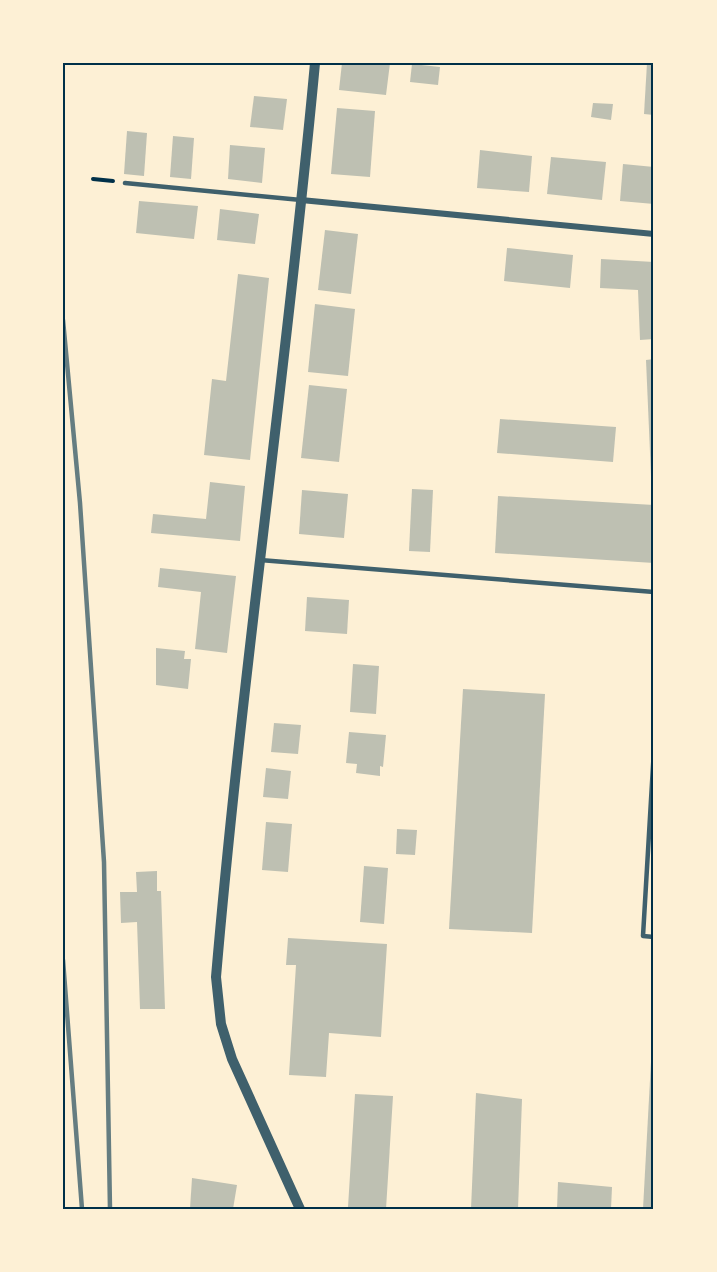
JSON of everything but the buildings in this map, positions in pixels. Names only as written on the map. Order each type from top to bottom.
[{"type":"street","points":[[300,1209],[232,1059],[220,1023],[216,977],[315,63]]},
{"type":"street","points":[[301,200],[654,234]]},
{"type":"lane","points":[[125,183],[301,200]]},
{"type":"lane","points":[[260,560],[654,592]]},
{"type":"lane","points":[[654,749],[643,936],[654,937]]},
{"type":"path","points":[[93,179],[125,183]]},
{"type":"railway","points":[[63,320],[80,503],[104,862],[110,1209]]},
{"type":"railway","points":[[63,960],[82,1209]]}]
